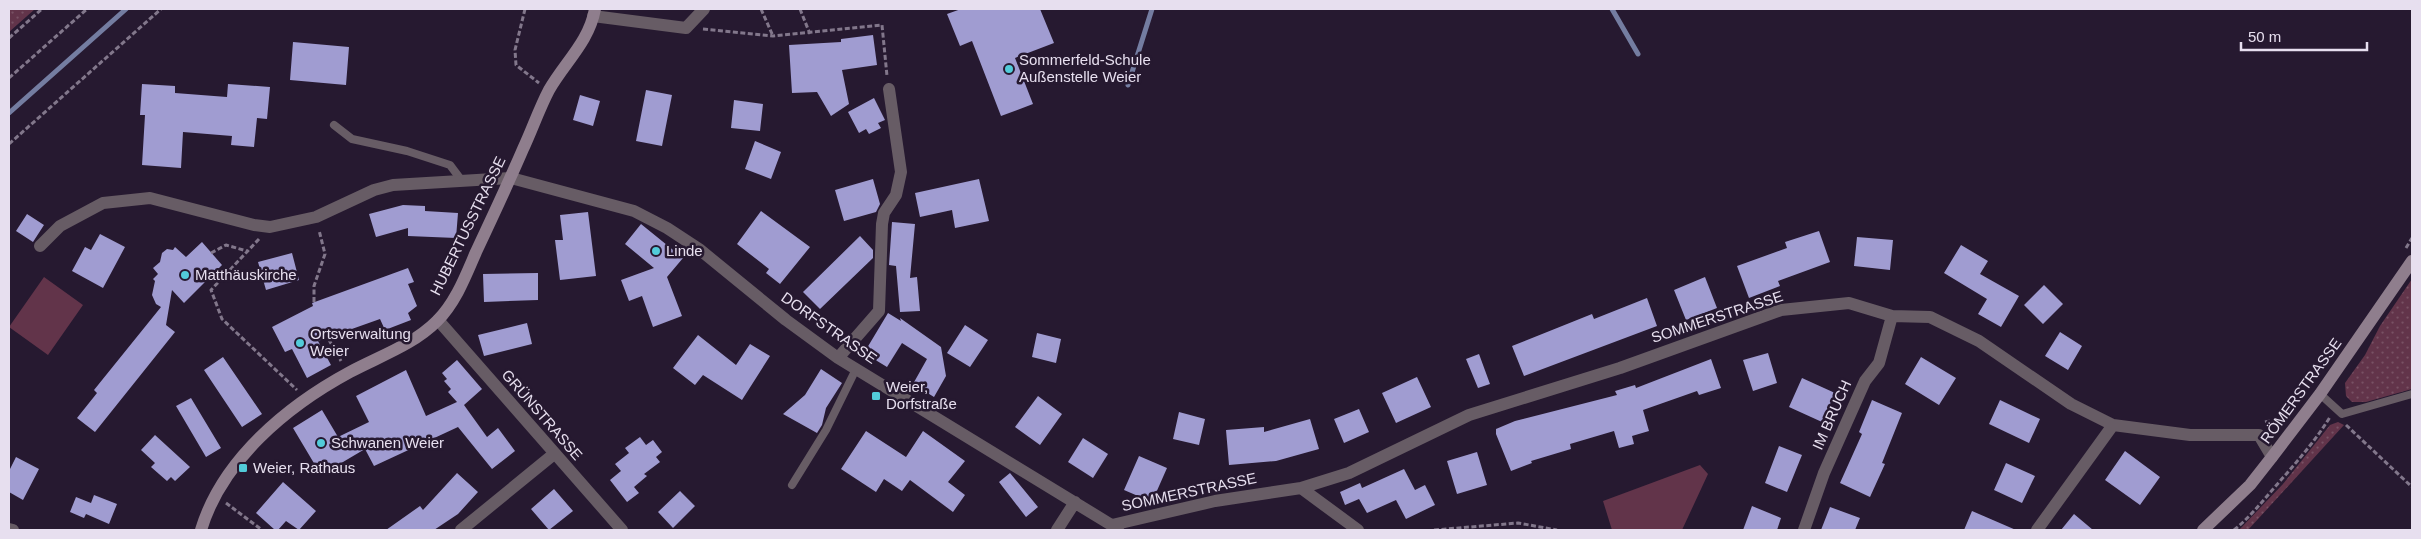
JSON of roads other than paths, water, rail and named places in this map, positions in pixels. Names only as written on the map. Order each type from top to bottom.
[{"type":"street","name":"HUBERTUSSTRASSE","points":[[201,530],[216,494],[234,467],[262,435],[307,399],[348,373],[416,339],[438,320],[459,289],[511,178],[549,90],[588,35],[594,12],[686,28],[704,9]]},
{"type":"street","points":[[838,358],[879,311],[882,224],[884,213],[896,195],[901,172],[889,90]]},
{"type":"street","name":"DORFSTRASSE","points":[[40,246],[60,226],[103,203],[150,198],[254,225],[270,227],[316,217],[374,190],[393,185],[511,178],[634,210],[667,228],[699,249],[786,320],[838,358],[1116,528]]},
{"type":"street","name":"RÖMERSTRASSE","points":[[2203,530],[2250,484],[2320,394],[2407,257]]},
{"type":"street","name":"SOMMERSTRASSE","points":[[1116,528],[1215,500],[1302,488],[1349,473],[1469,415],[1620,368],[1781,310],[1849,303],[1892,316],[1930,317],[1971,337],[2071,404],[2113,426],[2190,435],[2259,435],[2272,457]]},
{"type":"street","name":"IM BRUCH","points":[[1804,530],[1824,473],[1865,381],[1879,363],[1892,316]]},
{"type":"street","name":"GRÜNSTRASSE","points":[[438,320],[622,530]]},
{"type":"street","points":[[2037,530],[2113,426]]},
{"type":"street","points":[[461,530],[554,454]]},
{"type":"street","points":[[1302,488],[1358,530]]},
{"type":"street","points":[[1057,530],[1075,502]]},
{"type":"street","points":[[9,529],[13,530]]},
{"type":"lane","points":[[334,125],[352,139],[407,151],[450,165],[462,181]]},
{"type":"lane","points":[[792,485],[826,430],[856,369]]},
{"type":"lane","points":[[2320,394],[2335,410],[2342,414],[2412,394]]},
{"type":"waterway","points":[[9,113],[126,9]]},
{"type":"waterway","points":[[1128,85],[1152,9]]},
{"type":"waterway","points":[[1612,9],[1638,54]]},
{"type":"place","name":"Sommerfeld-Schule Außenstelle Weier","points":[[1009,69]]},
{"type":"place","name":"Linde","points":[[656,251]]},
{"type":"place","name":"Matthäuskirche","points":[[185,275]]},
{"type":"place","name":"Ortsverwaltung Weier","points":[[300,343]]},
{"type":"place","name":"Weier, Dorfstraße","points":[[876,396]]},
{"type":"place","name":"Schwanen Weier","points":[[321,443]]},
{"type":"place","name":"Weier, Rathaus","points":[[243,468]]}]
